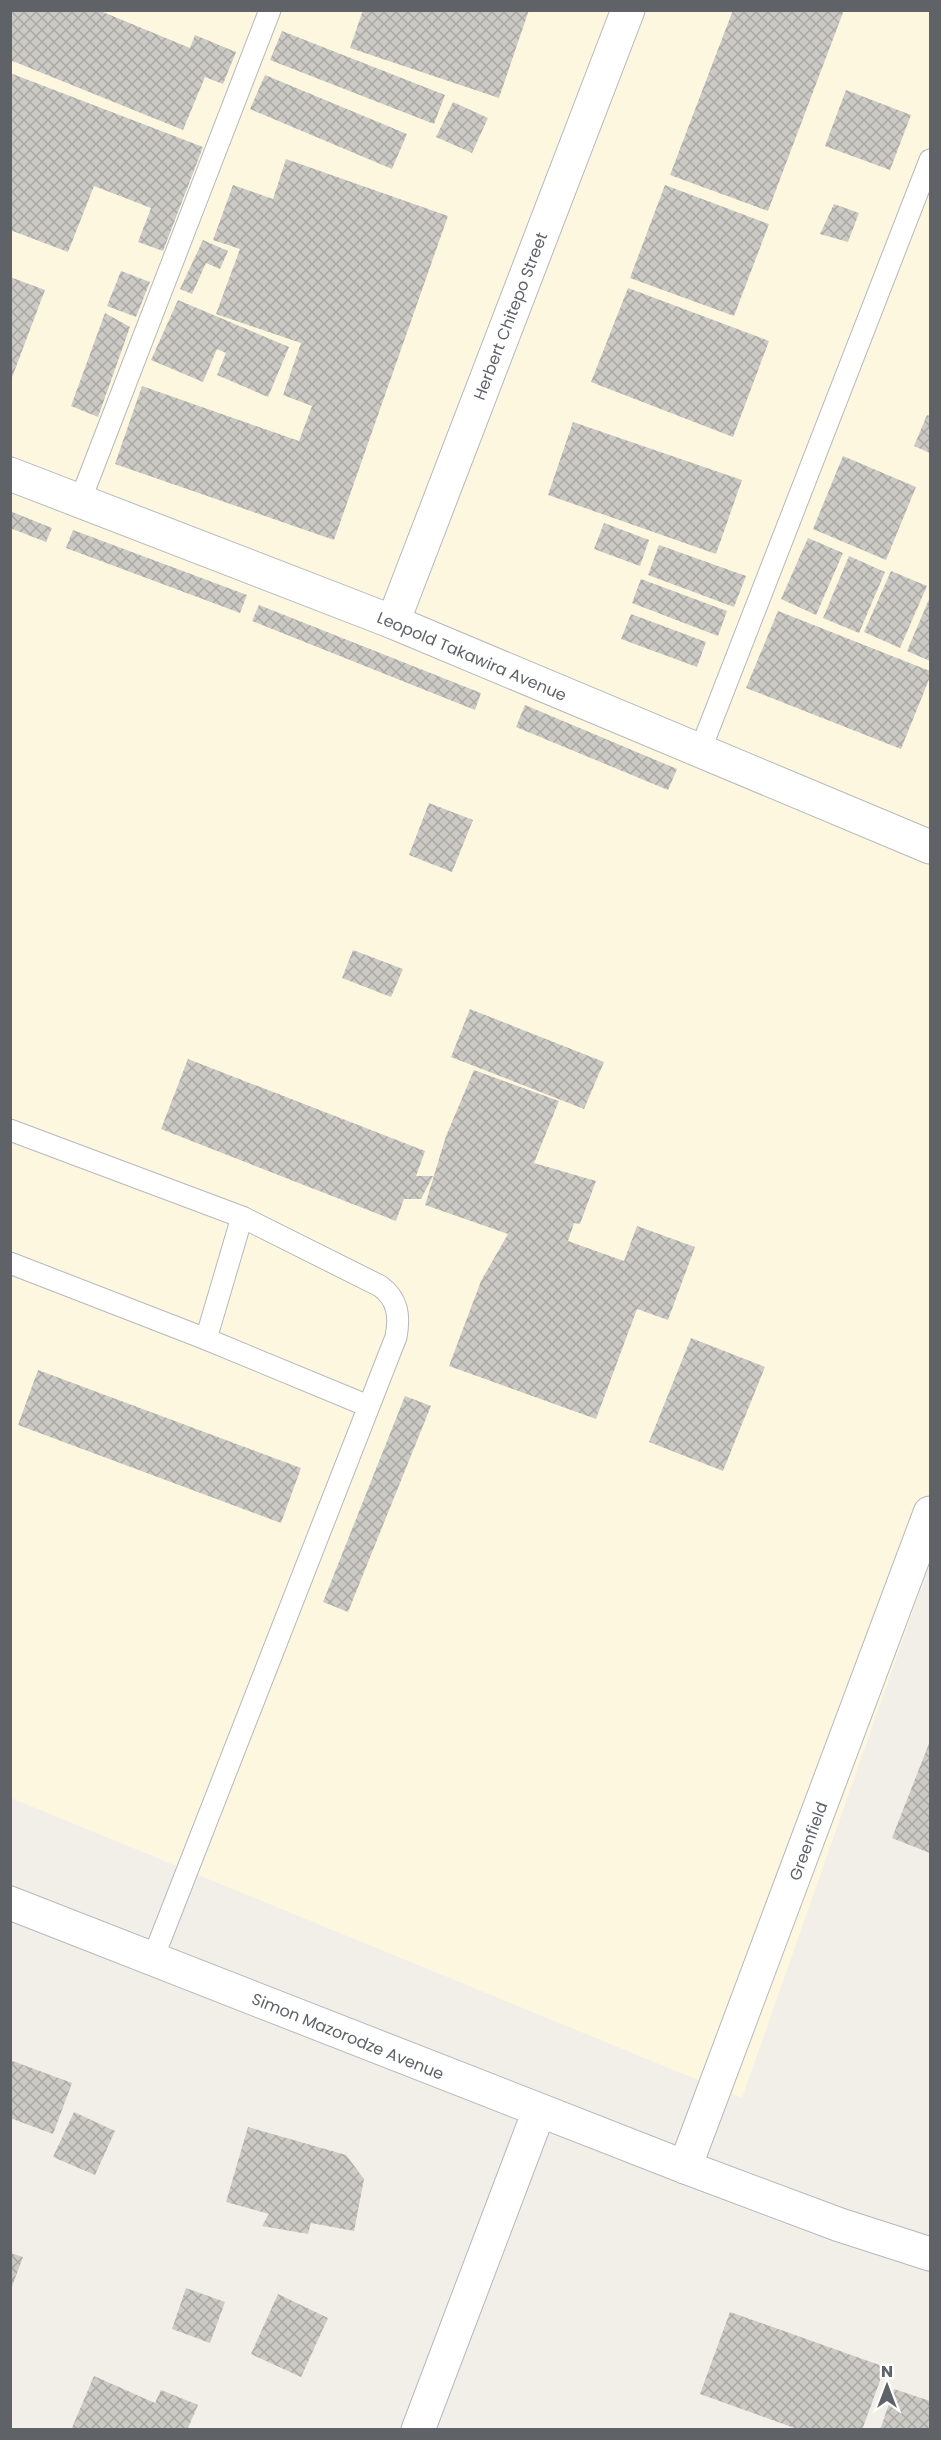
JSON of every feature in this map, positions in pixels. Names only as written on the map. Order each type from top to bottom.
[{"type":"street","name":"Herbert Chitepo Street","points":[[393,622],[628,10]]},
{"type":"street","name":"Leopold Takawira Avenue","points":[[10,474],[393,622],[930,847]]},
{"type":"street","name":"Greenfield","points":[[685,2167],[930,1513]]},
{"type":"street","name":"Simon Mazorodze Avenue","points":[[10,1903],[685,2167],[840,2225],[930,2254]]},
{"type":"street","points":[[418,2430],[539,2111]]},
{"type":"lane","points":[[80,501],[270,10]]},
{"type":"lane","points":[[700,751],[930,160]]},
{"type":"lane","points":[[10,1130],[242,1217],[386,1290],[393,1298],[398,1311],[396,1337],[153,1958]]},
{"type":"lane","points":[[206,1339],[242,1217]]},
{"type":"lane","points":[[10,1263],[206,1339],[368,1406]]},
{"type":"shaded area","points":[[10,11],[930,11],[930,1562],[742,2098],[11,1798]]},
{"type":"building","points":[[10,10],[98,10],[190,48],[195,35],[236,52],[223,84],[205,77],[183,130],[10,60]]},
{"type":"building","points":[[363,10],[529,10],[499,98],[350,48]]},
{"type":"building","points":[[733,10],[844,10],[768,211],[670,175]]},
{"type":"building","points":[[282,31],[445,95],[434,124],[270,60]]},
{"type":"building","points":[[10,73],[203,147],[163,251],[138,242],[151,208],[94,186],[68,252],[10,230]]},
{"type":"building","points":[[265,75],[407,134],[392,169],[250,109]]},
{"type":"building","points":[[846,90],[911,115],[890,170],[825,146]]},
{"type":"building","points":[[453,102],[488,118],[472,153],[436,137]]},
{"type":"building","points":[[286,159],[448,216],[334,540],[115,464],[142,386],[299,441],[312,406],[283,395],[301,343],[216,314],[240,249],[213,240],[233,185],[273,199]]},
{"type":"building","points":[[665,185],[769,224],[734,316],[630,278]]},
{"type":"building","points":[[834,204],[859,213],[848,242],[820,234]]},
{"type":"building","points":[[203,240],[228,251],[220,269],[206,263],[192,294],[180,289]]},
{"type":"building","points":[[121,271],[150,282],[136,317],[107,306]]},
{"type":"building","points":[[10,277],[45,290],[11,380],[10,380]]},
{"type":"building","points":[[628,288],[769,341],[733,437],[591,382]]},
{"type":"building","points":[[178,300],[289,347],[268,397],[217,375],[226,353],[217,349],[203,382],[151,360]]},
{"type":"building","points":[[105,313],[130,327],[98,417],[71,406]]},
{"type":"building","points":[[927,415],[930,416],[930,453],[914,446]]},
{"type":"building","points":[[573,422],[742,480],[716,554],[548,495]]},
{"type":"building","points":[[843,456],[916,487],[886,560],[813,529]]},
{"type":"building","points":[[10,511],[52,528],[46,542],[10,528]]},
{"type":"building","points":[[604,523],[649,540],[640,566],[594,549]]},
{"type":"building","points":[[73,530],[247,595],[240,613],[66,548]]},
{"type":"building","points":[[808,538],[843,553],[816,615],[781,599]]},
{"type":"building","points":[[659,545],[746,576],[734,607],[648,575]]},
{"type":"building","points":[[849,556],[885,572],[859,633],[823,618]]},
{"type":"building","points":[[891,571],[927,586],[900,648],[864,632]]},
{"type":"building","points":[[641,579],[727,611],[718,636],[632,603]]},
{"type":"building","points":[[930,597],[930,661],[907,651]]},
{"type":"building","points":[[259,605],[481,693],[475,710],[252,621]]},
{"type":"building","points":[[778,611],[930,671],[930,677],[901,749],[746,688]]},
{"type":"building","points":[[631,614],[706,642],[697,667],[621,639]]},
{"type":"building","points":[[525,705],[677,769],[668,790],[516,727]]},
{"type":"building","points":[[429,803],[473,820],[452,872],[409,855]]},
{"type":"building","points":[[353,950],[403,969],[391,997],[342,978]]},
{"type":"building","points":[[470,1009],[604,1062],[584,1109],[451,1057]]},
{"type":"building","points":[[188,1059],[425,1151],[416,1176],[433,1176],[421,1199],[404,1199],[396,1221],[161,1129]]},
{"type":"building","points":[[474,1070],[559,1101],[534,1163],[596,1181],[580,1224],[574,1223],[568,1241],[624,1261],[637,1226],[695,1247],[668,1320],[637,1309],[596,1419],[449,1366],[481,1281],[508,1234],[425,1205],[446,1136]]},
{"type":"building","points":[[691,1338],[765,1367],[723,1471],[649,1442]]},
{"type":"building","points":[[38,1370],[301,1468],[281,1523],[18,1425]]},
{"type":"building","points":[[405,1396],[431,1406],[348,1612],[323,1602]]},
{"type":"building","points":[[930,1741],[930,1853],[892,1838]]},
{"type":"building","points":[[10,2060],[72,2083],[53,2134],[10,2118]]},
{"type":"building","points":[[74,2112],[115,2131],[95,2175],[53,2157]]},
{"type":"building","points":[[248,2127],[346,2155],[364,2179],[354,2231],[311,2223],[308,2234],[262,2226],[269,2214],[226,2202]]},
{"type":"building","points":[[10,2253],[23,2257],[11,2289],[10,2289]]},
{"type":"building","points":[[186,2288],[225,2302],[210,2343],[172,2329]]},
{"type":"building","points":[[278,2294],[328,2318],[301,2377],[251,2354]]},
{"type":"building","points":[[730,2312],[885,2367],[862,2430],[800,2430],[700,2394]]},
{"type":"building","points":[[94,2376],[155,2403],[161,2390],[198,2405],[187,2430],[71,2430]]},
{"type":"building","points":[[894,2389],[930,2401],[930,2430],[880,2430]]}]
